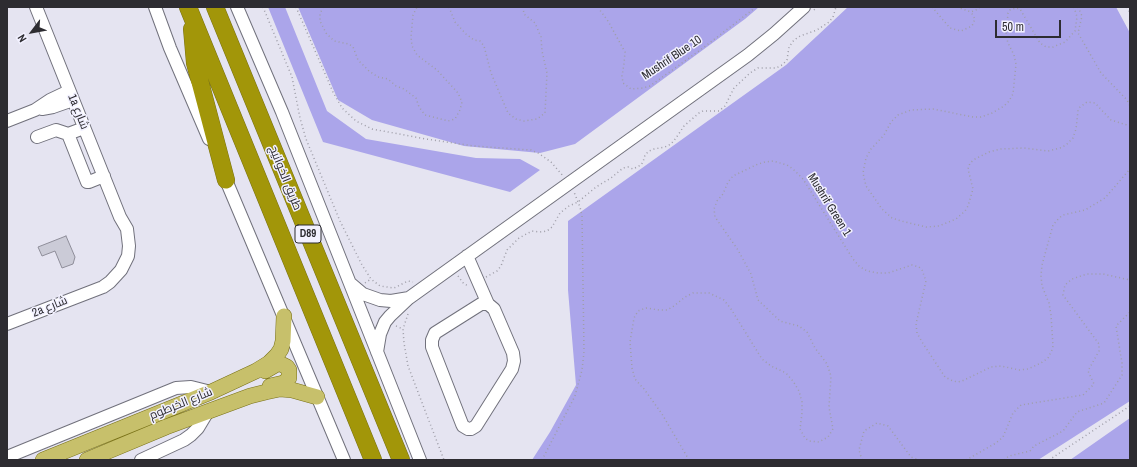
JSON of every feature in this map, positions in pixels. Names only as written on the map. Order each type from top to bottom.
[{"type":"highway","name":"طريق الخوانيج","points":[[215,7],[401,460]]},
{"type":"highway","points":[[190,13],[195,63],[226,180]]},
{"type":"highway","name":"طريق الخوانيج","points":[[190,13],[374,460]]},
{"type":"main road","name":"شارع الخرطوم","points":[[43,460],[211,392],[256,371],[269,363],[277,355],[283,341],[284,316]]},
{"type":"main road","points":[[245,376],[256,375],[277,364],[284,365],[289,370],[289,378],[283,383],[263,388],[250,396]]},
{"type":"main road","name":"شارع الخرطوم","points":[[87,460],[160,430],[250,396],[280,389],[292,390],[317,397]]},
{"type":"street","name":"1a شارع","points":[[36,7],[120,217],[127,229],[129,238],[124,255]]},
{"type":"street","points":[[154,7],[344,460]]},
{"type":"street","points":[[237,7],[282,112],[420,460]]},
{"type":"street","points":[[377,352],[380,334],[386,322],[390,316],[409,298],[748,55],[779,31],[804,7]]},
{"type":"street","points":[[7,121],[35,110],[53,107],[71,96]]},
{"type":"street","points":[[37,137],[55,130],[68,134],[84,128]]},
{"type":"street","points":[[68,134],[87,182],[104,176]]},
{"type":"street","name":"2a شارع","points":[[7,324],[103,287],[121,270],[124,255]]},
{"type":"street","points":[[467,256],[488,304],[494,309],[513,353],[514,361],[512,369],[476,426],[468,429],[462,424],[432,347],[432,340],[435,333],[481,304],[488,304]]},
{"type":"street","points":[[349,283],[363,294],[380,300],[392,301],[409,298]]},
{"type":"street","points":[[7,457],[176,388],[191,387],[211,392]]},
{"type":"street","points":[[142,460],[184,440],[191,435],[203,421],[207,413]]},
{"type":"path","points":[[263,7],[292,77],[300,118],[306,139],[340,221],[362,265],[371,278],[380,286],[394,288],[408,281],[415,284],[420,290]]},
{"type":"path","points":[[296,7],[333,92],[342,108],[356,121],[372,129],[426,140],[474,146],[531,150],[538,153],[550,162],[569,184],[578,202],[582,216],[584,352],[582,370],[575,396],[542,460]]},
{"type":"path","points":[[323,7],[320,14],[320,21],[326,32],[334,41],[349,44],[354,47],[358,60],[369,71],[378,77],[388,79],[396,86],[404,89],[416,98],[419,107],[425,115],[448,121],[455,119],[462,102],[458,93],[437,70],[417,55],[412,46],[411,37],[413,16],[417,7]]},
{"type":"path","points":[[449,7],[455,22],[466,34],[474,40],[480,41],[484,46],[491,72],[508,113],[516,119],[524,121],[537,119],[545,113],[547,72],[542,51],[541,38],[535,23],[524,14],[523,7]]},
{"type":"path","name":"Mushrif Blue 10","points":[[599,7],[625,52],[622,76],[623,83],[631,89],[650,86],[704,48],[756,7]]},
{"type":"path","points":[[478,282],[497,271],[501,266],[507,250],[518,238],[532,231],[547,231],[552,227],[560,213],[569,206],[578,202],[623,168],[633,168],[641,165],[645,155],[649,151],[671,144],[684,126],[695,115],[703,111],[719,111],[725,106],[734,88],[750,72],[758,68],[776,68],[782,65],[787,60],[789,47],[794,40],[800,36],[817,30],[830,22],[836,7]]},
{"type":"path","points":[[932,7],[950,28],[961,31],[972,26],[975,19],[971,12],[957,7]]},
{"type":"path","points":[[971,12],[980,7]]},
{"type":"path","points":[[1074,7],[1077,13],[1077,22],[1072,35],[1061,44],[1050,47],[1043,45],[1037,40],[1020,9],[1016,8],[1010,10],[1008,13],[1006,35],[1016,64],[1013,94],[1010,101],[992,114],[981,117],[973,117],[934,108],[902,112],[891,122],[884,135],[866,158],[863,173],[866,186],[882,209],[892,218],[926,227],[939,226],[956,219],[968,206],[973,189],[968,172],[968,166],[972,160],[989,152],[1001,149],[1024,148],[1048,151],[1066,145],[1073,138],[1076,129],[1078,111],[1080,107],[1087,102],[1095,103],[1115,122],[1130,126]]},
{"type":"path","points":[[1078,7],[1082,16],[1078,33],[1101,73],[1127,100],[1130,106]]},
{"type":"path","points":[[1127,7],[1130,13]]},
{"type":"path","name":"Mushrif Green 1","points":[[689,460],[662,414],[644,388],[635,379],[632,368],[630,342],[634,318],[638,311],[646,308],[667,310],[684,297],[693,293],[709,293],[724,300],[762,358],[770,366],[786,373],[794,381],[802,402],[800,429],[805,438],[809,441],[819,442],[828,438],[833,429],[830,407],[831,376],[827,364],[803,328],[780,321],[762,305],[756,295],[751,274],[738,250],[715,217],[714,209],[717,201],[723,194],[728,182],[733,176],[765,162],[773,161],[786,165],[793,169],[803,179],[853,259],[859,266],[867,271],[878,273],[888,273],[912,265],[915,265],[922,270],[926,281],[916,324],[917,333],[945,377],[958,382],[991,367],[1001,366],[1019,370],[1028,369],[1048,358],[1051,354],[1053,346],[1051,314],[1049,303],[1042,286],[1041,276],[1042,265],[1053,225],[1063,215],[1085,210],[1106,198],[1130,169]]},
{"type":"path","points":[[966,460],[996,443],[1003,437],[1013,413],[1021,405],[1083,395],[1094,384],[1088,371],[1099,351],[1099,344],[1063,295],[1064,285],[1072,279],[1087,274],[1103,274],[1130,280]]},
{"type":"path","points":[[1004,460],[1009,456],[1030,451],[1034,446],[1062,431],[1077,412],[1104,403],[1122,376],[1122,363],[1116,326],[1130,312]]},
{"type":"path","points":[[1049,460],[1130,406]]},
{"type":"path","points":[[862,460],[859,450],[864,431],[878,423],[888,426],[911,457],[919,460]]},
{"type":"shaded area","points":[[268,7],[285,7],[327,111],[366,139],[476,158],[520,159],[540,170],[510,192],[323,142]]},
{"type":"shaded area","points":[[298,7],[759,7],[745,19],[575,144],[540,153],[464,146],[372,120],[338,100]]},
{"type":"shaded area","points":[[848,7],[1116,7],[1130,33],[1130,401],[1038,460],[532,460],[550,432],[576,385],[568,290],[568,221],[786,65]]},
{"type":"shaded area","points":[[1130,418],[1130,460],[1070,460]]},
{"type":"building","points":[[66,236],[75,257],[73,264],[62,268],[55,251],[42,256],[38,247]]}]
